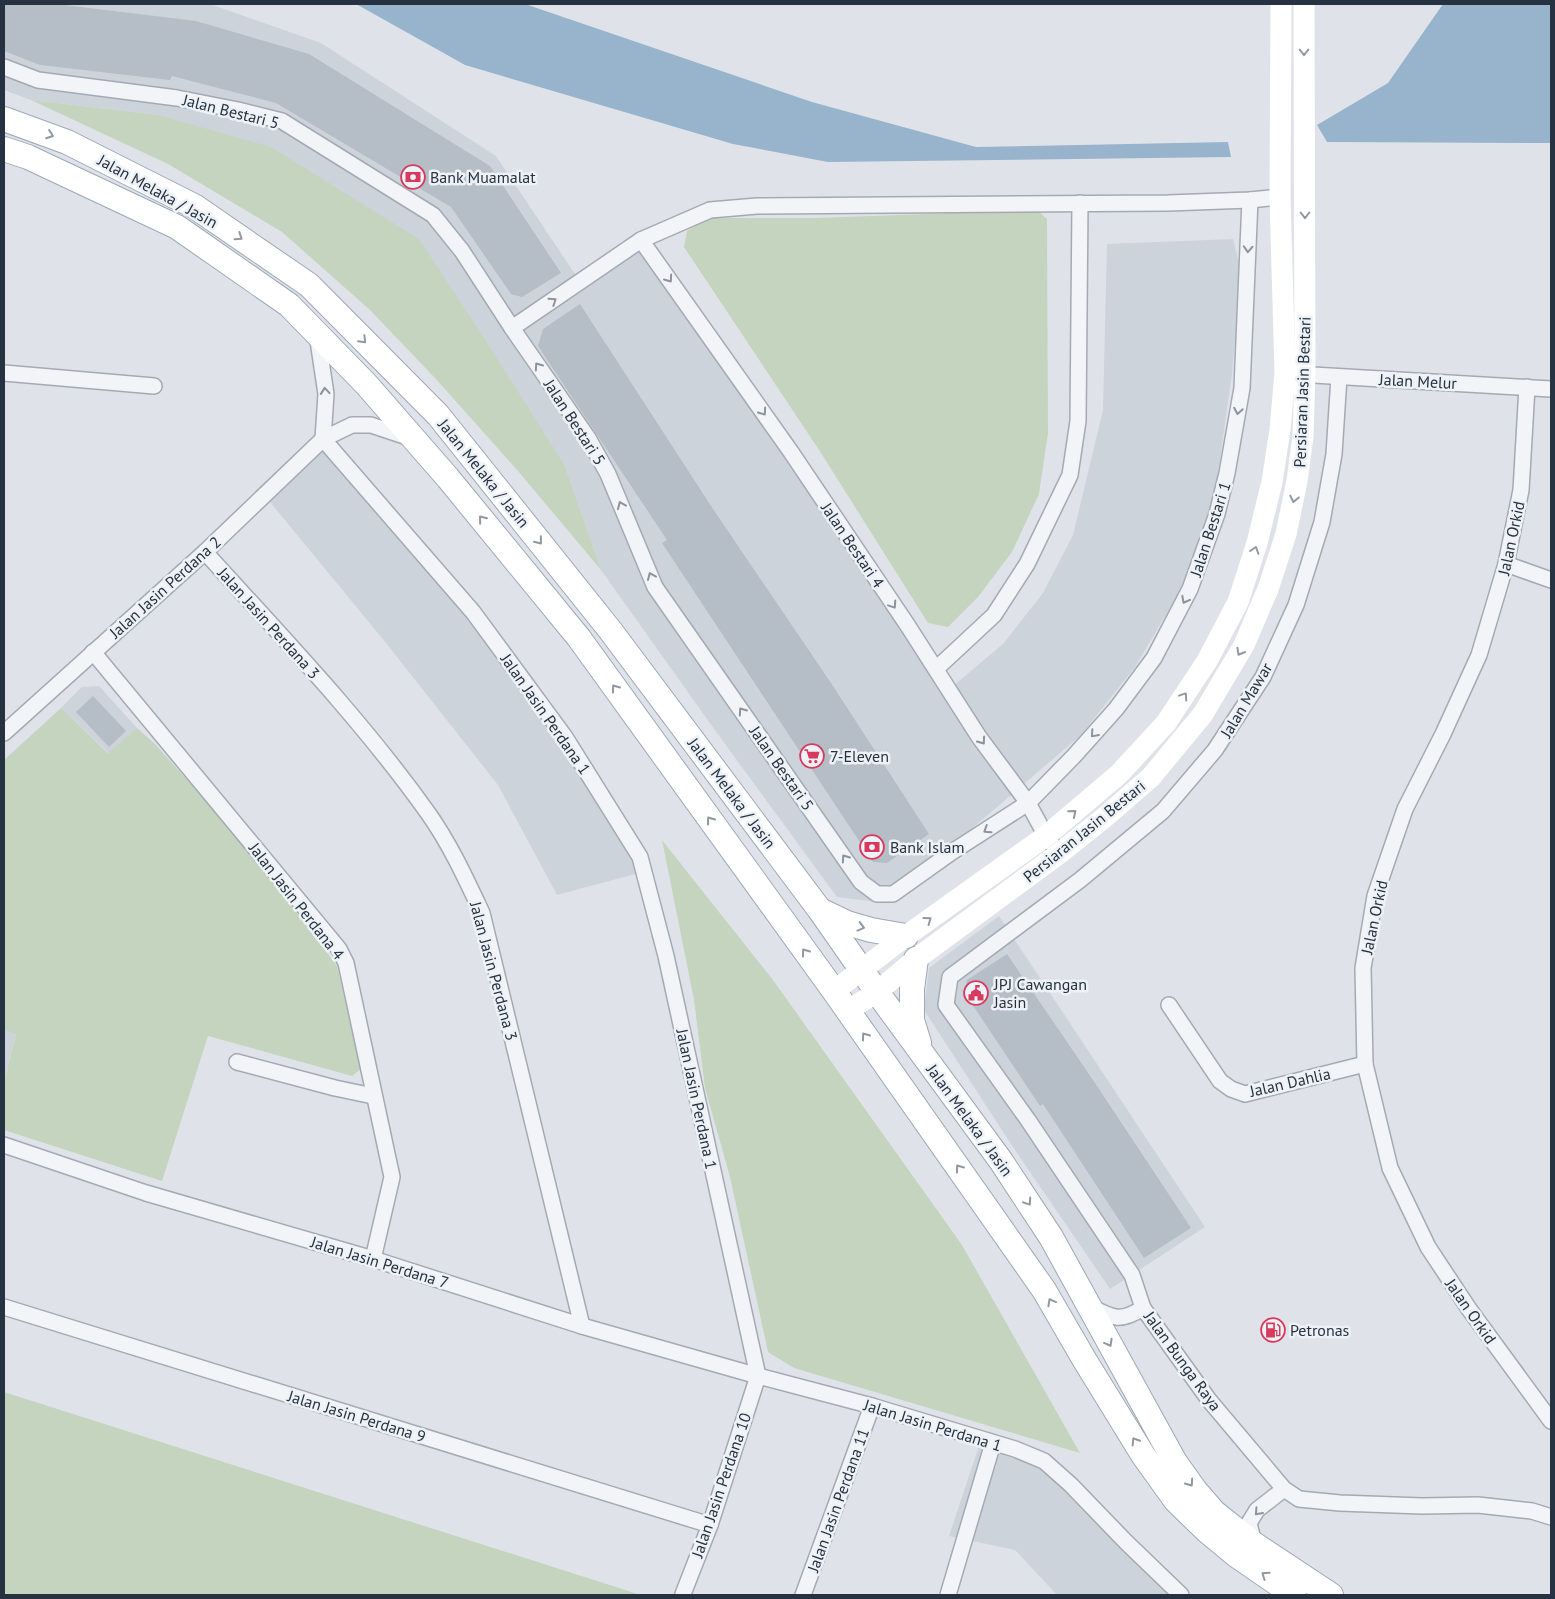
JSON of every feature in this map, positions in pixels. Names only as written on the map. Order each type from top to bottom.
[{"type":"main road","name":"Jalan Melaka / Jasin","points":[[4,119],[67,142],[194,206],[309,285],[438,414],[610,630],[819,909],[876,992],[1001,1161],[1051,1237],[1175,1462],[1195,1490],[1214,1512],[1254,1544],[1331,1595]]},
{"type":"main road","name":"Jalan Melaka / Jasin","points":[[4,149],[28,157],[177,227],[289,305],[366,384],[448,478],[579,638],[834,991],[1044,1290],[1084,1359],[1176,1501],[1222,1543],[1294,1595]]},
{"type":"main road","points":[[819,909],[847,923],[871,930],[906,936]]},
{"type":"main road","points":[[916,959],[912,989],[912,1020],[923,1054]]},
{"type":"street","name":"Persiaran Jasin Bestari","points":[[847,1011],[876,992],[916,959],[1060,853],[1151,777],[1203,714],[1244,645],[1268,588],[1286,534],[1298,480],[1303,436],[1295,374],[1280,197],[1281,4]]},
{"type":"street","name":"Persiaran Jasin Bestari","points":[[834,991],[906,936],[1046,836],[1119,774],[1166,723],[1208,661],[1238,602],[1258,543],[1272,482],[1280,430],[1295,374],[1304,4]]},
{"type":"street","name":"Jalan Bestari 5","points":[[4,67],[38,80],[177,98],[282,121],[433,215],[462,251],[512,328],[588,438],[608,474],[655,587],[861,882],[877,894],[893,894],[952,852],[1028,803]]},
{"type":"street","points":[[512,328],[641,240],[710,210],[757,206],[1168,203],[1280,197]]},
{"type":"street","name":"Jalan Bestari 1","points":[[1028,803],[1116,709],[1154,658],[1190,589],[1217,514],[1227,473],[1242,388],[1250,200]]},
{"type":"street","points":[[936,669],[994,615],[1027,564],[1070,474],[1078,421],[1080,203]]},
{"type":"street","name":"Jalan Bestari 4","points":[[641,240],[791,452],[936,669],[979,737],[1028,803],[1046,836],[1060,853]]},
{"type":"street","points":[[317,332],[326,394],[323,439]]},
{"type":"street","points":[[4,373],[154,386]]},
{"type":"street","name":"Jalan Melur","points":[[1295,374],[1551,389]]},
{"type":"street","name":"Jalan Mawar","points":[[1005,937],[1080,880],[1163,812],[1215,750],[1263,677],[1296,605],[1322,522],[1334,454],[1339,377]]},
{"type":"street","name":"Jalan Orkid","points":[[1527,387],[1521,490],[1506,564],[1479,655],[1443,734],[1405,809],[1374,896],[1363,968],[1365,1064],[1390,1168],[1428,1248],[1469,1310],[1551,1421]]},
{"type":"street","name":"Jalan Jasin Perdana 2","points":[[4,733],[205,552],[323,439],[352,425],[371,425],[414,439]]},
{"type":"street","name":"Jalan Jasin Perdana 1","points":[[323,439],[474,612],[565,737],[640,857],[666,956],[758,1376],[872,1406],[1015,1449],[1044,1461],[1071,1485],[1181,1595]]},
{"type":"street","name":"Jalan Jasin Perdana 3","points":[[205,552],[321,680],[374,742],[428,814],[462,869],[482,913],[582,1326]]},
{"type":"street","points":[[1506,564],[1551,580]]},
{"type":"street","name":"Jalan Jasin Perdana 4","points":[[93,652],[339,949],[346,963],[373,1096],[392,1177],[373,1259]]},
{"type":"street","name":"Jalan Bunga Raya","points":[[1005,937],[950,977],[946,1005],[1028,1120],[1132,1275],[1143,1308],[1209,1400],[1284,1489],[1299,1499],[1340,1503],[1422,1506],[1478,1505],[1532,1512],[1551,1517]]},
{"type":"street","name":"Jalan Dahlia","points":[[1169,1005],[1220,1081],[1231,1089],[1245,1094],[1365,1064]]},
{"type":"street","points":[[237,1062],[373,1096]]},
{"type":"street","name":"Jalan Jasin Perdana 7","points":[[4,1145],[146,1193],[373,1259],[582,1326],[758,1376]]},
{"type":"street","points":[[1088,1305],[1110,1317],[1130,1316],[1143,1308]]},
{"type":"street","name":"Jalan Jasin Perdana 9","points":[[4,1307],[710,1525]]},
{"type":"street","name":"Jalan Jasin Perdana 10","points":[[683,1594],[710,1525],[758,1376]]},
{"type":"street","name":"Jalan Jasin Perdana 11","points":[[803,1595],[872,1406]]},
{"type":"street","points":[[948,1595],[993,1443]]},
{"type":"street","points":[[1254,1544],[1249,1523],[1257,1510],[1284,1489]]},
{"type":"shaded area","points":[[4,4],[210,4],[321,43],[496,156],[577,277],[645,230],[947,691],[1003,644],[1043,593],[1073,535],[1103,410],[1107,244],[1233,239],[1241,272],[1232,374],[1215,493],[1183,586],[1135,667],[1081,735],[885,903],[837,897],[601,570],[565,466],[158,115],[31,100],[4,90]]},
{"type":"shaded area","points":[[323,445],[480,619],[616,819],[639,873],[557,895],[498,785],[386,643],[270,502]]},
{"type":"shaded area","points":[[99,686],[137,728],[109,753],[61,708],[82,687]]},
{"type":"shaded area","points":[[999,916],[1205,1227],[1110,1289],[1015,1150],[924,1010],[929,968]]},
{"type":"shaded area","points":[[4,1030],[16,1033],[4,1082]]},
{"type":"shaded area","points":[[979,1446],[1038,1466],[1069,1493],[1168,1595],[1057,1595],[1015,1550],[949,1536]]},
{"type":"green space","points":[[31,100],[158,115],[271,147],[419,239],[565,466],[601,570],[518,471],[435,378],[370,310],[282,232],[168,164]]},
{"type":"green space","points":[[1037,210],[1047,219],[1048,433],[1039,494],[1012,552],[978,597],[948,627],[928,623],[821,453],[684,247],[687,231],[708,218],[814,218]]},
{"type":"green space","points":[[61,708],[108,753],[137,728],[155,744],[249,849],[337,966],[361,1069],[352,1076],[208,1036],[162,1181],[4,1130],[4,1082],[16,1034],[4,1030],[4,760]]},
{"type":"green space","points":[[662,840],[773,980],[962,1245],[1080,1453],[794,1368],[768,1352],[730,1177],[705,1088],[694,1000]]},
{"type":"green space","points":[[4,1392],[641,1595],[4,1595]]},
{"type":"water","points":[[356,4],[525,4],[812,102],[976,147],[1228,142],[1231,157],[828,162],[733,144],[465,65]]},
{"type":"water","points":[[1443,4],[1551,4],[1551,143],[1327,142],[1317,125],[1388,83]]},
{"type":"building","points":[[4,4],[56,4],[196,21],[309,54],[490,166],[561,273],[522,297],[511,294],[451,207],[276,103],[172,76],[170,80],[40,65],[4,51]]},
{"type":"building","points":[[580,304],[713,509],[831,683],[929,834],[887,863],[873,862],[662,543],[667,540],[538,346],[543,329]]},
{"type":"building","points":[[93,696],[126,731],[109,747],[76,712]]},
{"type":"building","points":[[1007,954],[1191,1228],[1144,1258],[1043,1104],[1040,1106],[964,992],[967,980]]},
{"type":"place","name":"Bank Muamalat","points":[[413,177]]},
{"type":"place","name":"7-Eleven","points":[[812,756]]},
{"type":"place","name":"Bank Islam","points":[[872,847]]},
{"type":"place","name":"JPJ Cawangan Jasin","points":[[976,993]]},
{"type":"place","name":"Petronas","points":[[1273,1330]]}]
